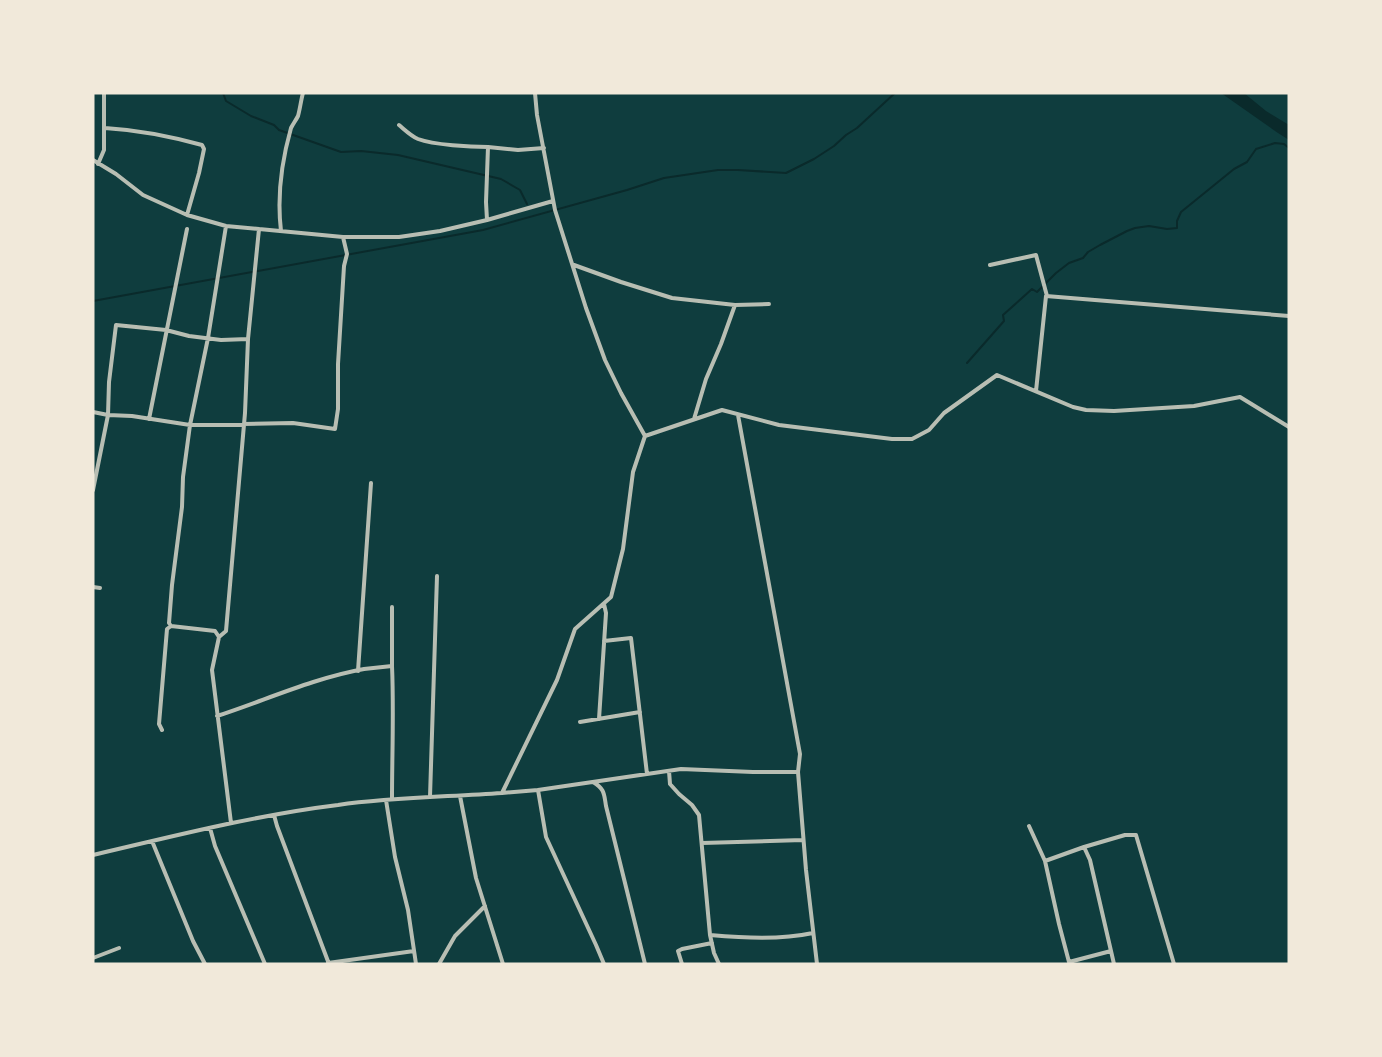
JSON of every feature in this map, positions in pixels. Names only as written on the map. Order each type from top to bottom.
[{"type":"street","points":[[99,164],[104,150],[104,93]]},
{"type":"street","points":[[282,231],[280,219],[284,163],[292,126],[298,116],[303,93]]},
{"type":"street","points":[[502,793],[557,680],[575,629],[611,597],[623,549],[633,472],[645,436],[605,360],[586,308],[553,201],[535,93]]},
{"type":"street","points":[[399,125],[417,138],[431,142],[518,150],[544,148]]},
{"type":"street","points":[[105,128],[132,129],[202,145],[204,149],[199,173],[187,215]]},
{"type":"street","points":[[487,220],[488,147]]},
{"type":"street","points":[[93,160],[143,195],[187,215],[226,226],[259,230],[344,237],[399,237],[440,231],[553,201]]},
{"type":"street","points":[[171,627],[169,623],[172,585],[190,425],[208,338],[226,226]]},
{"type":"street","points":[[149,418],[187,229]]},
{"type":"street","points":[[231,823],[212,670],[219,637],[226,631],[244,424],[248,339],[259,230]]},
{"type":"street","points":[[93,412],[190,425],[293,423],[335,429],[338,409],[338,364],[344,266],[347,254],[344,237]]},
{"type":"street","points":[[990,265],[1036,255],[1047,296],[1036,391]]},
{"type":"street","points":[[573,265],[672,298],[735,305],[769,304]]},
{"type":"street","points":[[1047,296],[1289,316]]},
{"type":"street","points":[[694,420],[706,379],[735,305]]},
{"type":"street","points":[[93,490],[108,415],[109,382],[116,325],[166,330],[221,340],[248,339]]},
{"type":"street","points":[[645,436],[722,410],[779,425],[892,440],[912,439],[929,430],[944,413],[997,375],[1086,410],[1113,411],[1194,406],[1240,397],[1289,427]]},
{"type":"street","points":[[738,415],[800,754],[798,772],[803,840],[817,964]]},
{"type":"street","points":[[358,671],[371,483]]},
{"type":"street","points":[[429,797],[437,576]]},
{"type":"street","points":[[93,587],[100,588]]},
{"type":"street","points":[[599,719],[606,613],[604,604]]},
{"type":"street","points":[[392,607],[394,724],[392,799]]},
{"type":"street","points":[[162,730],[159,724],[167,629],[171,627],[215,631],[219,637]]},
{"type":"street","points":[[604,641],[631,638],[647,774]]},
{"type":"street","points":[[217,716],[340,675],[392,666]]},
{"type":"street","points":[[580,722],[640,712]]},
{"type":"street","points":[[93,855],[231,823],[338,805],[392,799],[538,790],[681,769],[798,772]]},
{"type":"street","points":[[669,771],[670,784],[699,815],[710,935],[719,964]]},
{"type":"street","points":[[593,782],[604,793],[645,964]]},
{"type":"street","points":[[538,790],[546,837],[604,964]]},
{"type":"street","points":[[460,796],[476,878],[503,964]]},
{"type":"street","points":[[386,800],[395,856],[408,910],[416,964]]},
{"type":"street","points":[[274,815],[328,963],[414,951]]},
{"type":"street","points":[[1029,826],[1045,861],[1069,962],[1111,951]]},
{"type":"street","points":[[210,828],[215,846],[265,964]]},
{"type":"street","points":[[1045,861],[1125,835],[1136,835],[1174,964]]},
{"type":"street","points":[[702,843],[803,840]]},
{"type":"street","points":[[152,841],[205,964]]},
{"type":"street","points":[[1084,847],[1090,860],[1114,964]]},
{"type":"street","points":[[439,964],[455,936],[485,906]]},
{"type":"street","points":[[710,935],[774,937],[813,933]]},
{"type":"street","points":[[682,964],[678,951],[712,944]]},
{"type":"street","points":[[93,958],[119,948]]},
{"type":"water","points":[[1221,93],[1244,93],[1266,111],[1289,125],[1289,140],[1278,133]]},
{"type":"waterway","points":[[223,93],[226,101],[251,116],[274,125],[279,130],[341,152],[361,151],[398,155],[501,179],[520,190],[527,204]]},
{"type":"waterway","points":[[93,301],[483,230],[664,178],[718,170],[786,173],[834,146],[895,93]]},
{"type":"waterway","points":[[967,363],[1004,321],[1003,315],[1032,289],[1037,292],[1069,263],[1083,258],[1100,245],[1135,228],[1149,226],[1177,228],[1181,212],[1234,169],[1247,162],[1256,149],[1275,143],[1284,144],[1289,148]]}]
